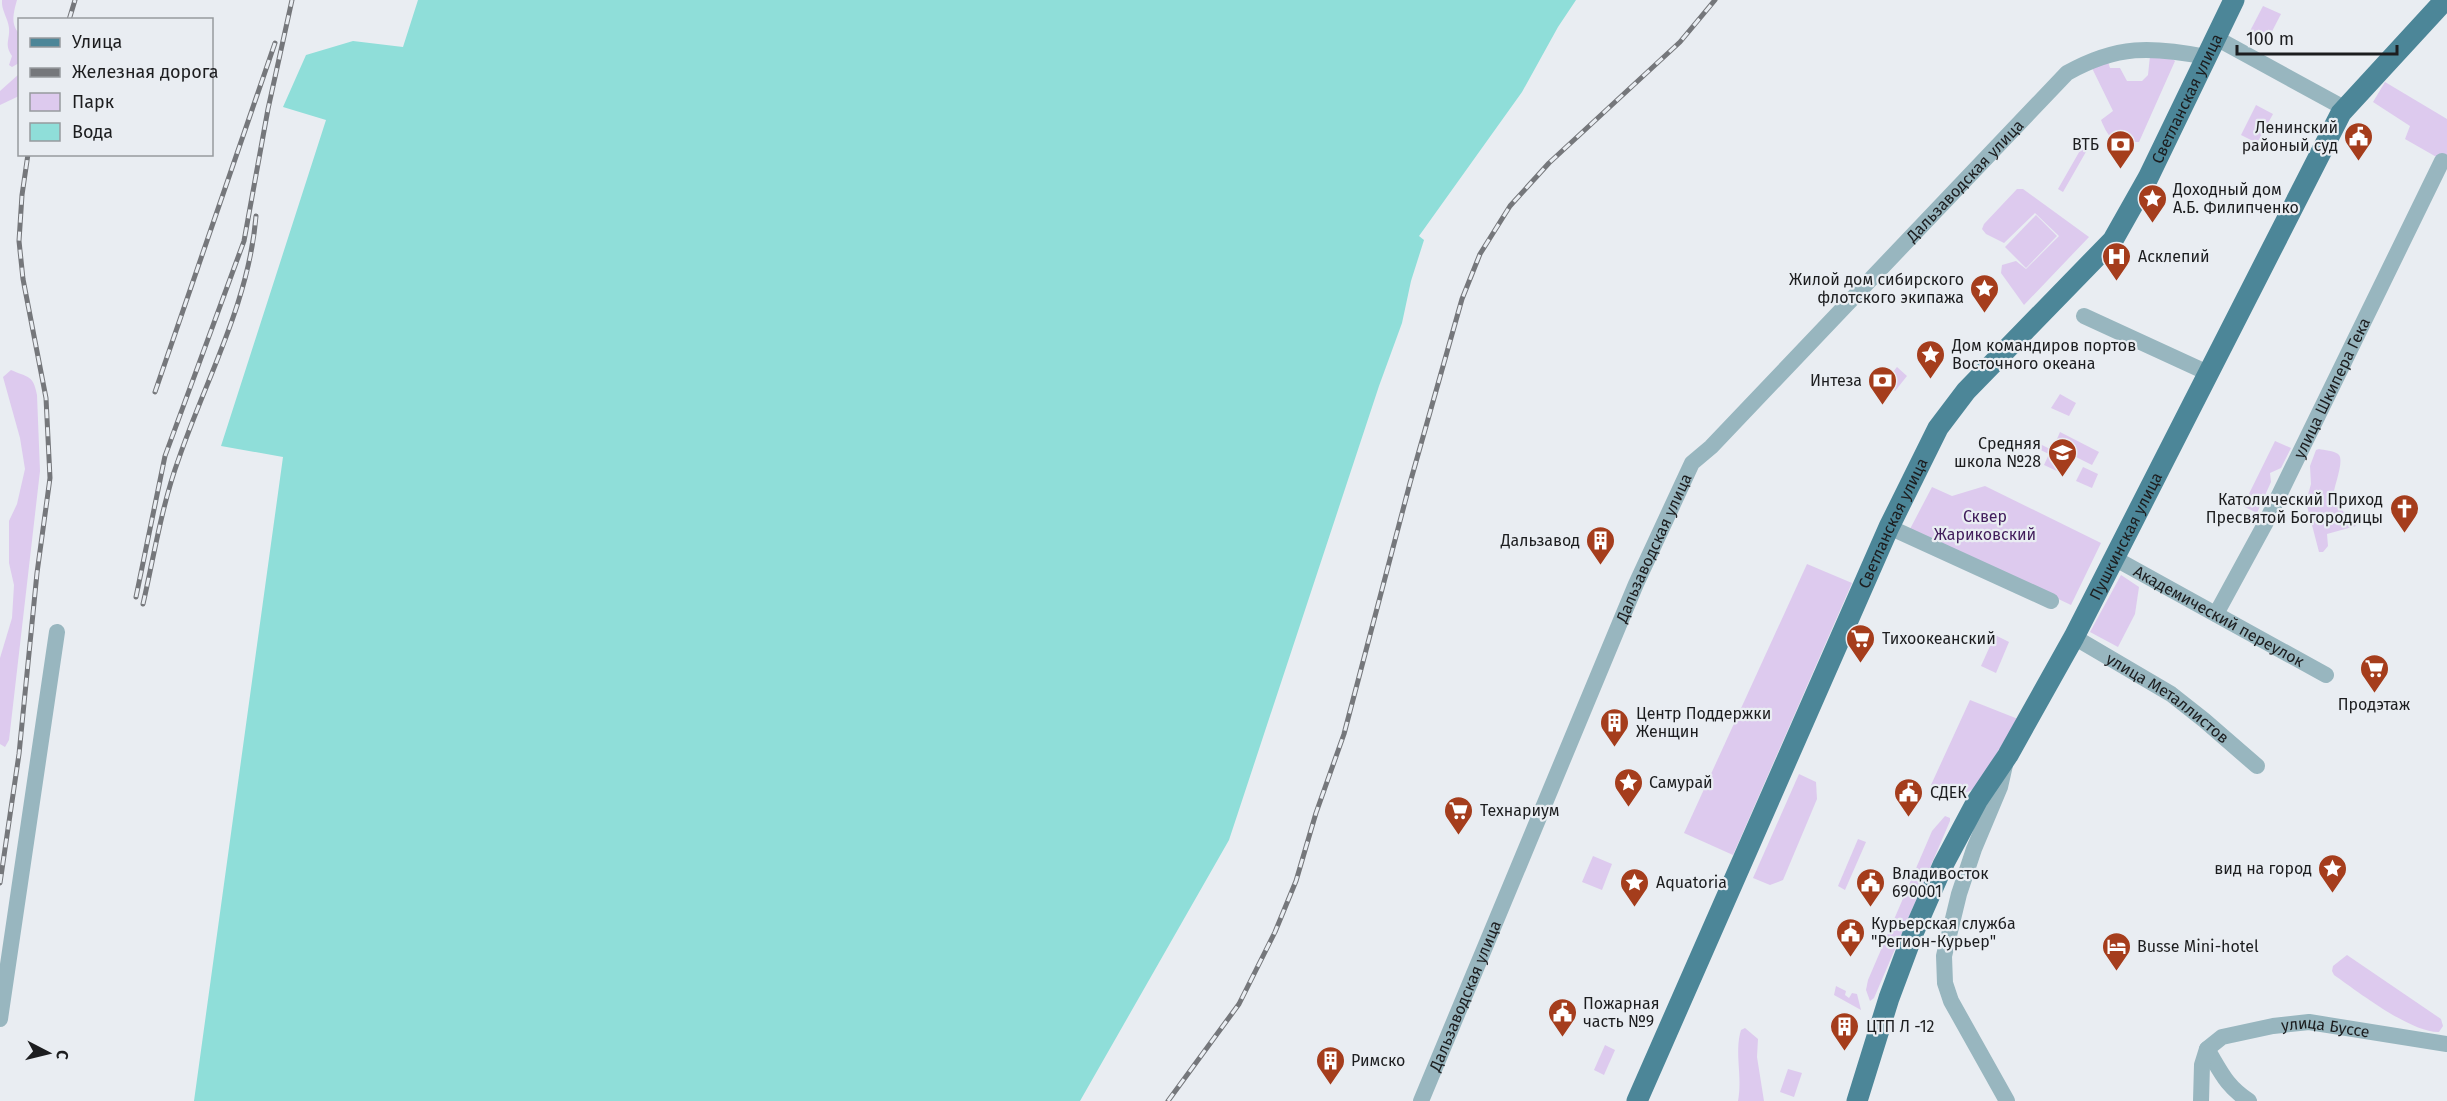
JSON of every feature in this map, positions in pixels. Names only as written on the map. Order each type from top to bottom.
[{"type":"main road","name":"Светланская улица","points":[[1637,1101],[1889,527],[1938,428],[1966,391],[2113,240],[2148,178],[2234,0]]},
{"type":"main road","name":"Пушкинская улица","points":[[1857,1101],[1889,998],[1918,921],[1943,865],[1977,801],[2008,755],[2074,637],[2344,108],[2445,0]]},
{"type":"street","name":"Дальзаводская улица","points":[[1421,1101],[1636,584],[1692,463],[2067,73],[2093,58],[2113,53],[2145,50],[2181,52],[2211,47],[2344,108]]},
{"type":"street","name":"улица Шкипера Гека","points":[[2216,614],[2265,524],[2442,161]]},
{"type":"street","points":[[2084,316],[2208,373]]},
{"type":"street","points":[[1889,527],[2051,601]]},
{"type":"street","name":"Академический переулок","points":[[2114,558],[2326,675]]},
{"type":"street","points":[[0,1019],[57,632]]},
{"type":"street","name":"улица Металлистов","points":[[2074,637],[2171,694],[2257,766]]},
{"type":"street","points":[[2007,1101],[1960,1020],[1945,983],[1944,956],[1959,894],[1974,849],[2000,787],[2008,755]]},
{"type":"street","name":"улица Буссе","points":[[2207,1049],[2222,1037],[2273,1026],[2308,1022],[2447,1044]]},
{"type":"street","points":[[2201,1101],[2202,1065],[2207,1049]]},
{"type":"street","points":[[2207,1049],[2228,1085],[2249,1101]]},
{"type":"green space","points":[[2,0],[17,0],[14,26],[18,32],[18,64],[12,67],[9,65],[12,56],[8,45],[9,28]]},
{"type":"green space","points":[[2263,6],[2281,14],[2267,41],[2249,33]]},
{"type":"green space","points":[[2150,56],[2170,56],[2175,61],[2139,142],[2115,140],[2108,134],[2101,120],[2113,111],[2091,66],[2107,59],[2110,68],[2120,68],[2127,81],[2142,81],[2148,75]]},
{"type":"green space","points":[[18,75],[18,96],[0,105],[0,91]]},
{"type":"green space","points":[[2385,82],[2447,119],[2447,163],[2405,139],[2410,126],[2373,102]]},
{"type":"green space","points":[[2256,105],[2273,114],[2257,143],[2241,135]]},
{"type":"green space","points":[[2082,147],[2087,150],[2063,192],[2058,189]]},
{"type":"green space","points":[[2017,189],[2023,189],[2089,237],[2024,305],[2001,273],[2002,265],[2016,261],[2026,269],[2059,236],[2035,213],[2004,243],[1986,234],[1982,229],[1984,224]]},
{"type":"green space","points":[[2036,215],[2057,236],[2026,268],[2005,247]]},
{"type":"green space","points":[[1897,367],[1907,376],[1895,391],[1885,382]]},
{"type":"green space","points":[[11,370],[29,378],[34,383],[37,395],[40,471],[9,740],[5,747],[0,744],[0,658],[12,618],[14,585],[9,563],[9,521],[17,504],[25,469],[20,438],[3,377]]},
{"type":"green space","points":[[2060,394],[2076,403],[2069,416],[2051,408]]},
{"type":"green space","points":[[2060,432],[2099,452],[2092,465],[2054,446]]},
{"type":"green space","points":[[2275,441],[2291,448],[2281,468],[2270,473],[2271,482],[2257,513],[2243,506]]},
{"type":"green space","points":[[2036,442],[2066,457],[2059,472],[2044,465],[2049,454],[2034,447]]},
{"type":"green space","points":[[2316,450],[2334,452],[2340,457],[2333,500],[2356,526],[2327,534],[2328,546],[2323,552],[2319,552],[2306,502],[2311,484],[2310,466]]},
{"type":"green space","points":[[2083,467],[2098,474],[2092,488],[2076,481]]},
{"type":"green space","name":"Сквер Жариковский","points":[[1985,486],[2101,543],[2071,605],[1910,529],[1932,487],[1952,496]]},
{"type":"green space","points":[[1807,564],[1852,583],[1733,855],[1684,833]]},
{"type":"green space","points":[[2121,575],[2139,587],[2135,614],[2118,647],[2090,632]]},
{"type":"green space","points":[[1995,635],[2009,642],[1996,673],[1981,666]]},
{"type":"green space","points":[[1970,700],[2018,719],[1976,787],[1965,793],[1954,793],[1931,785]]},
{"type":"green space","points":[[1799,774],[1816,782],[1817,799],[1783,880],[1770,885],[1753,878]]},
{"type":"green space","points":[[1945,816],[1950,818],[1950,821],[1874,998],[1870,1001],[1866,990],[1868,980],[1932,831]]},
{"type":"green space","points":[[1858,839],[1866,842],[1845,890],[1838,886]]},
{"type":"green space","points":[[1593,856],[1612,864],[1602,890],[1582,882]]},
{"type":"green space","points":[[2347,955],[2441,1019],[2443,1026],[2439,1032],[2414,1026],[2400,1019],[2334,975],[2333,966]]},
{"type":"green space","points":[[1836,986],[1846,991],[1845,995],[1849,998],[1852,993],[1857,994],[1861,1010],[1834,995]]},
{"type":"green space","points":[[1745,1028],[1758,1039],[1757,1057],[1764,1101],[1738,1101],[1739,1038],[1741,1030]]},
{"type":"green space","points":[[1605,1045],[1615,1050],[1604,1075],[1594,1070]]},
{"type":"green space","points":[[1788,1069],[1802,1073],[1794,1097],[1780,1092]]},
{"type":"water","points":[[418,0],[1576,0],[1558,27],[1522,92],[1419,236],[1424,240],[1411,281],[1402,323],[1379,386],[1229,840],[1080,1101],[194,1101],[283,457],[221,446],[326,120],[283,107],[306,55],[353,41],[403,47]]},
{"type":"railway","points":[[70,18],[75,0]]},
{"type":"railway","points":[[136,597],[165,456],[244,241],[268,109],[292,0]]},
{"type":"railway","points":[[1168,1101],[1239,1004],[1275,932],[1296,881],[1316,813],[1344,734],[1410,483],[1462,299],[1480,254],[1510,206],[1549,163],[1680,42],[1715,0]]},
{"type":"railway","points":[[155,392],[275,43]]},
{"type":"railway","points":[[0,883],[19,754],[37,573],[50,478],[46,398],[23,279],[19,241],[28,156]]},
{"type":"railway","points":[[143,604],[173,476],[236,309],[245,279],[256,216]]},
{"type":"place","name":"Ленинский районый суд","points":[[2359,162]]},
{"type":"place","name":"ВТБ","points":[[2120,170]]},
{"type":"place","name":"Доходный дом А.Б. Филипченко","points":[[2152,224]]},
{"type":"place","name":"Асклепий","points":[[2117,282]]},
{"type":"place","name":"Жилой дом сибирского флотского экипажа","points":[[1985,314]]},
{"type":"place","name":"Дом командиров портов Восточного океана","points":[[1931,380]]},
{"type":"place","name":"Интеза","points":[[1883,406]]},
{"type":"place","name":"Средняя школа №28","points":[[2062,478]]},
{"type":"place","name":"Католический Приход Пресвятой Богородицы","points":[[2404,534]]},
{"type":"place","name":"Дальзавод","points":[[1601,566]]},
{"type":"place","name":"Тихоокеанский","points":[[1861,664]]},
{"type":"place","name":"Продэтаж","points":[[2374,694]]},
{"type":"place","name":"Центр Поддержки Женщин","points":[[1615,748]]},
{"type":"place","name":"Самурай","points":[[1628,808]]},
{"type":"place","name":"СДЕК","points":[[1909,818]]},
{"type":"place","name":"Технариум","points":[[1459,836]]},
{"type":"place","name":"вид на город","points":[[2333,894]]},
{"type":"place","name":"Aquatoria","points":[[1635,908]]},
{"type":"place","name":"Владивосток 690001","points":[[1871,908]]},
{"type":"place","name":"Курьерская служба \"Регион-Курьер\"","points":[[1850,958]]},
{"type":"place","name":"Busse Mini-hotel","points":[[2116,972]]},
{"type":"place","name":"Пожарная часть №9","points":[[1562,1038]]},
{"type":"place","name":"ЦТП Л -12","points":[[1845,1052]]},
{"type":"place","name":"Римско","points":[[1330,1086]]}]
